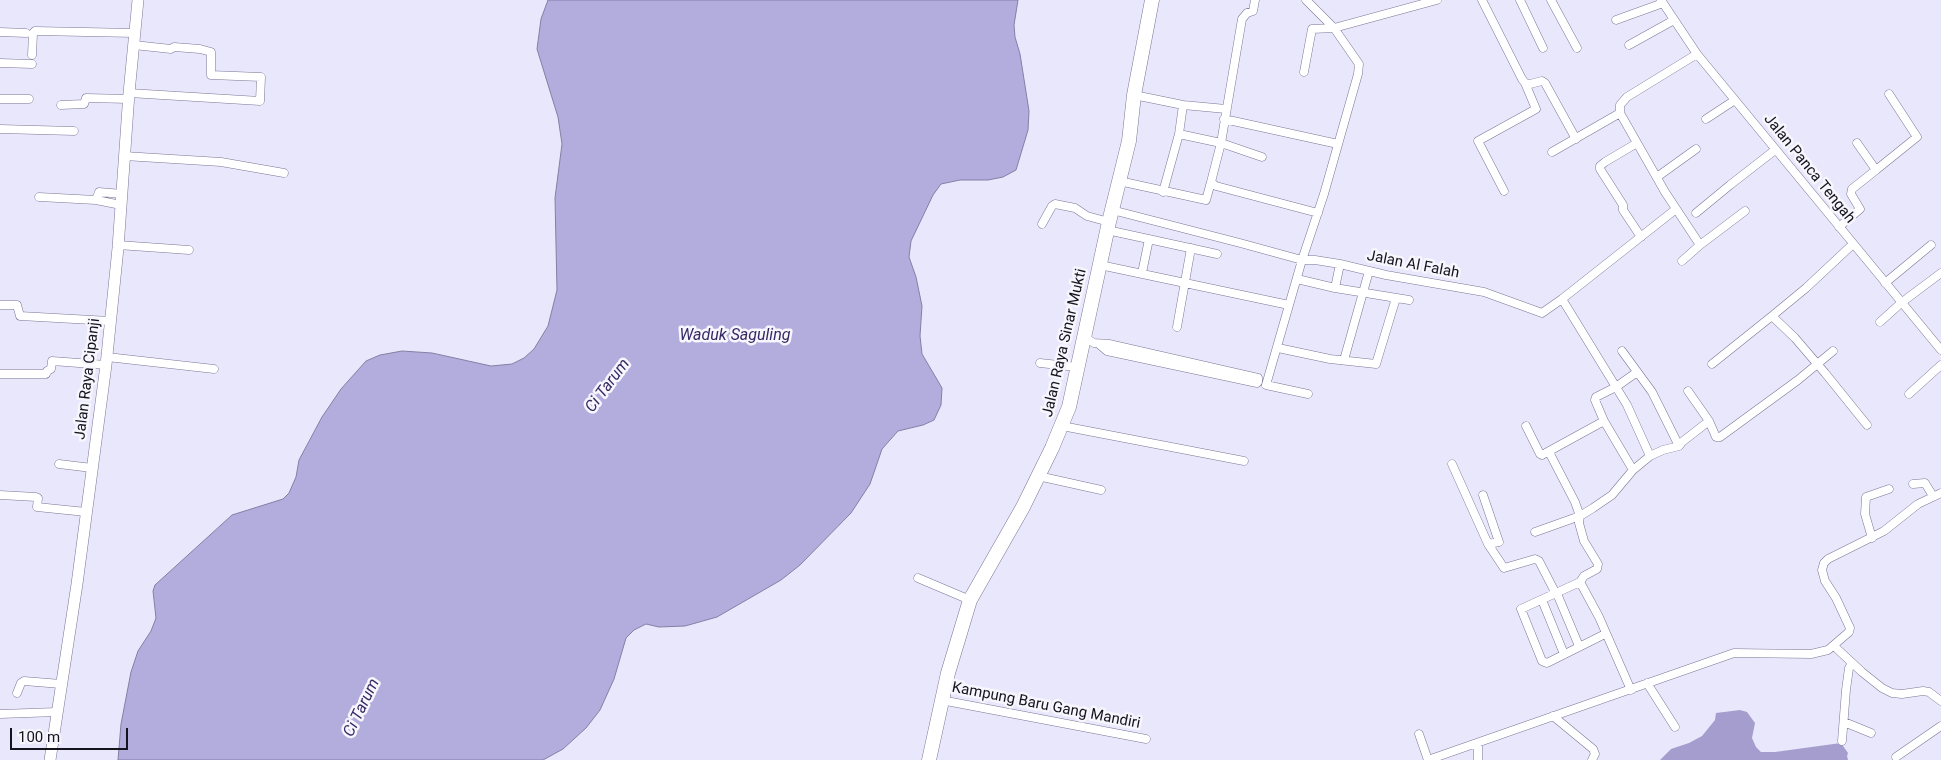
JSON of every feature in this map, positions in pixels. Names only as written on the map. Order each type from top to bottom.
[{"type":"highway","name":"Jalan Raya Sinar Mukti","points":[[929,760],[941,700],[970,600],[1038,476],[1069,407],[1128,141],[1134,95],[1152,0]]},
{"type":"main road","name":"Jalan Raya Cipanji","points":[[50,760],[106,361],[118,245],[138,0]]},
{"type":"street","points":[[1119,181],[1206,200],[1221,142],[1242,19],[1247,13],[1253,11],[1255,0]]},
{"type":"street","points":[[1306,0],[1334,28],[1359,64],[1358,74],[1338,144],[1266,385],[1308,394]]},
{"type":"street","points":[[1400,0],[1402,9]]},
{"type":"street","points":[[1304,72],[1312,29],[1334,28],[1402,9],[1419,2],[1437,0]]},
{"type":"street","points":[[1482,0],[1525,83],[1536,109],[1478,141],[1504,191]]},
{"type":"street","points":[[1520,0],[1543,48]]},
{"type":"street","points":[[1551,0],[1577,48]]},
{"type":"street","points":[[1616,20],[1662,2]]},
{"type":"street","name":"Jalan Panca Tengah","points":[[1662,2],[1697,54],[1941,350]]},
{"type":"street","points":[[1629,45],[1674,20]]},
{"type":"street","points":[[32,55],[33,33],[35,31],[134,39],[171,49],[174,47],[211,52],[211,75],[261,77],[260,101],[129,96],[86,98],[84,104],[61,104]]},
{"type":"street","points":[[0,32],[26,33]]},
{"type":"street","points":[[1697,54],[1626,97],[1620,105],[1620,113],[1656,177],[1700,245]]},
{"type":"street","points":[[0,63],[32,64]]},
{"type":"street","points":[[1525,83],[1530,84],[1542,81],[1545,83],[1576,139]]},
{"type":"street","points":[[1839,226],[1860,209],[1851,194],[1852,189],[1917,137],[1889,94]]},
{"type":"street","points":[[1134,95],[1182,105],[1226,109]]},
{"type":"street","points":[[0,99],[29,99]]},
{"type":"street","points":[[1706,119],[1735,100]]},
{"type":"street","points":[[1163,192],[1179,134],[1182,105]]},
{"type":"street","points":[[1552,152],[1620,113]]},
{"type":"street","points":[[1224,119],[1338,144]]},
{"type":"street","points":[[0,129],[74,131]]},
{"type":"street","points":[[1179,134],[1221,142],[1262,157]]},
{"type":"street","points":[[1637,143],[1605,162],[1600,166],[1600,169],[1641,237]]},
{"type":"street","points":[[1857,143],[1876,170]]},
{"type":"street","points":[[1656,177],[1696,149]]},
{"type":"street","points":[[1696,214],[1775,150]]},
{"type":"street","points":[[124,156],[221,162],[284,173]]},
{"type":"street","points":[[1211,182],[1216,186],[1318,213]]},
{"type":"street","points":[[39,196],[96,200],[122,199]]},
{"type":"street","points":[[1042,224],[1055,204],[1073,208],[1087,216],[1109,221],[1149,239],[1217,254]]},
{"type":"street","name":"Jalan Al Falah","points":[[1109,221],[1240,243],[1302,260],[1340,264],[1368,271],[1484,292],[1529,307],[1539,313],[1544,312],[1562,299],[1676,209]]},
{"type":"street","points":[[1682,261],[1745,211]]},
{"type":"street","points":[[1142,273],[1149,239]]},
{"type":"street","points":[[1712,364],[1806,288],[1852,244]]},
{"type":"street","points":[[118,245],[190,250]]},
{"type":"street","points":[[1886,283],[1931,245]]},
{"type":"street","points":[[1177,327],[1191,248]]},
{"type":"street","points":[[1335,288],[1340,264]]},
{"type":"street","points":[[1100,265],[1289,305]]},
{"type":"street","points":[[1344,360],[1368,271]]},
{"type":"street","points":[[1880,322],[1901,302],[1941,273]]},
{"type":"street","points":[[1297,279],[1335,288],[1409,300]]},
{"type":"street","points":[[1278,348],[1376,364],[1396,298]]},
{"type":"street","points":[[1562,299],[1627,405],[1650,456]]},
{"type":"street","points":[[0,305],[17,305],[20,316],[110,322]]},
{"type":"street","points":[[1772,316],[1795,338],[1867,426]]},
{"type":"street","points":[[1084,337],[1105,347],[1258,378],[1259,380],[1257,383],[1179,363]]},
{"type":"street","points":[[1622,351],[1652,392],[1679,446]]},
{"type":"street","points":[[1688,391],[1709,421],[1714,433],[1717,437],[1720,437],[1833,352]]},
{"type":"street","points":[[0,374],[46,374],[51,369],[52,361],[106,361],[214,369]]},
{"type":"street","points":[[1040,363],[1077,367]]},
{"type":"street","points":[[1908,394],[1941,365]]},
{"type":"street","points":[[1633,470],[1604,421],[1595,400],[1599,395],[1616,387],[1637,372]]},
{"type":"street","points":[[1526,426],[1540,454],[1549,452],[1604,421]]},
{"type":"street","points":[[1535,532],[1580,516],[1612,495],[1633,470],[1650,456],[1679,446],[1709,421]]},
{"type":"street","points":[[1062,426],[1244,461]]},
{"type":"street","points":[[1549,452],[1565,481],[1580,516],[1580,530],[1598,565],[1597,569],[1584,576],[1580,582],[1522,608],[1521,612],[1543,662],[1547,663],[1605,634]]},
{"type":"street","points":[[59,464],[92,468]]},
{"type":"street","points":[[1452,464],[1488,544],[1504,568],[1535,559],[1538,560],[1558,596],[1579,646]]},
{"type":"street","points":[[1038,476],[1101,490]]},
{"type":"street","points":[[1913,484],[1926,483],[1933,496]]},
{"type":"street","points":[[1872,538],[1865,514],[1866,497],[1889,490]]},
{"type":"street","points":[[1419,734],[1428,760],[1734,653],[1821,653],[1834,646],[1849,632],[1850,625],[1825,581],[1822,566],[1828,559],[1872,538],[1902,518],[1918,504],[1941,493]]},
{"type":"street","points":[[0,495],[36,497],[38,498],[37,507],[86,512]]},
{"type":"street","points":[[1483,495],[1499,542],[1488,544]]},
{"type":"street","points":[[918,578],[970,600]]},
{"type":"street","points":[[1580,582],[1599,617],[1631,690]]},
{"type":"street","points":[[1542,600],[1564,654]]},
{"type":"street","points":[[1834,646],[1882,688],[1892,694],[1923,691],[1929,692],[1941,701]]},
{"type":"street","points":[[1842,741],[1846,690],[1849,668],[1852,663]]},
{"type":"street","points":[[17,693],[21,683],[24,681],[61,684]]},
{"type":"street","points":[[1647,684],[1675,727]]},
{"type":"street","name":"Kampung Baru Gang Mandiri","points":[[941,700],[1146,739]]},
{"type":"street","points":[[0,714],[57,712]]},
{"type":"street","points":[[1553,716],[1593,749],[1595,754],[1592,760]]},
{"type":"street","points":[[1844,722],[1871,733]]},
{"type":"street","points":[[1896,757],[1941,726]]},
{"type":"street","points":[[1478,743],[1478,760]]},
{"type":"shaded area","points":[[1740,710],[1747,712],[1755,723],[1752,738],[1756,747],[1761,752],[1775,752],[1841,743],[1848,753],[1848,760],[1660,760],[1671,749],[1702,736],[1715,720],[1716,713]]},
{"type":"water","name":"Waduk Saguling","points":[[548,0],[1018,0],[1014,25],[1015,37],[1020,54],[1029,111],[1028,130],[1016,170],[1003,177],[988,180],[960,180],[941,184],[933,195],[911,241],[909,257],[916,277],[922,306],[920,336],[922,354],[942,388],[941,405],[934,420],[923,425],[898,431],[882,449],[870,484],[851,513],[800,565],[781,580],[717,617],[685,626],[659,627],[646,624],[634,630],[626,638],[614,679],[600,710],[586,728],[563,749],[543,760],[118,760],[121,724],[131,672],[138,651],[151,631],[156,618],[153,591],[155,585],[232,515],[283,499],[289,493],[296,477],[299,460],[322,417],[341,389],[366,361],[380,355],[402,351],[432,353],[491,366],[512,364],[524,358],[534,349],[548,326],[557,290],[555,198],[562,144],[558,117],[537,49],[541,19]]},
{"type":"water label","name":"Ci Tarum","points":[[608,386]]},
{"type":"water label","name":"Ci Tarum","points":[[362,708]]}]
